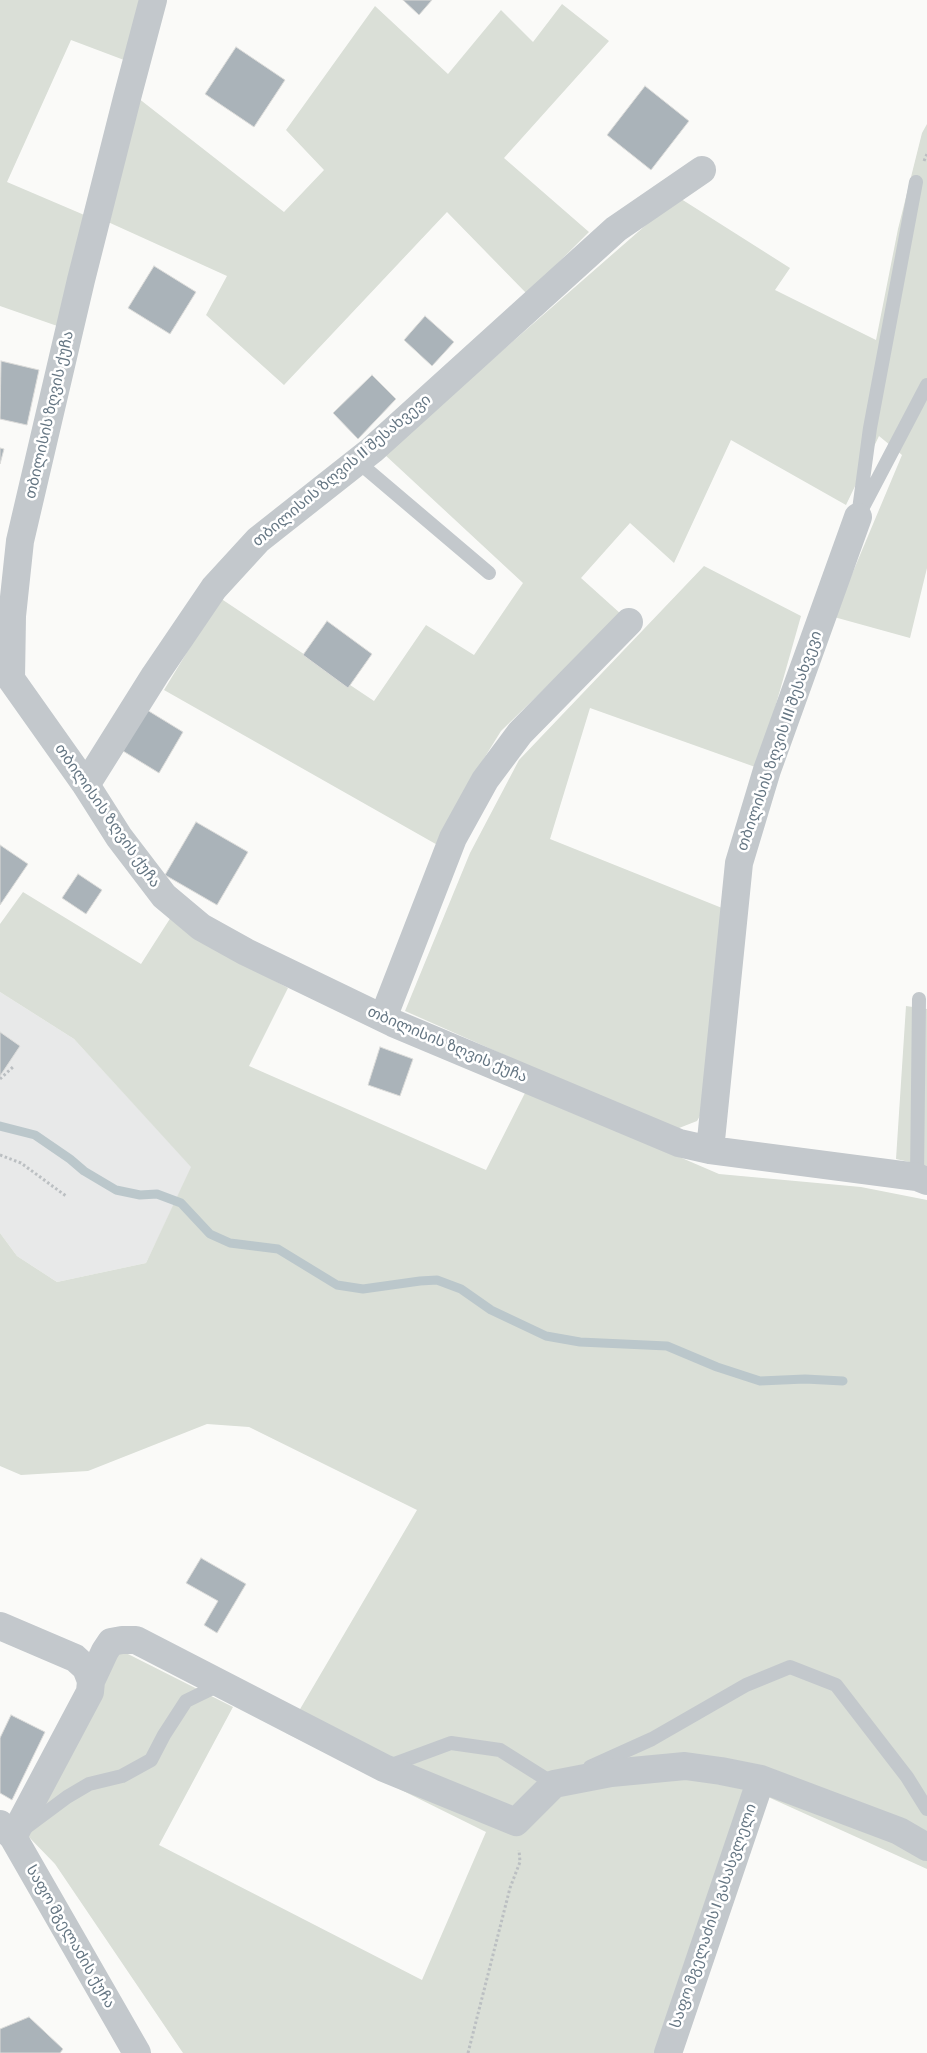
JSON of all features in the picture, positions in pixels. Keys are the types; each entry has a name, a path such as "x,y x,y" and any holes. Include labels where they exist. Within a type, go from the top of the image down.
{"street":[{"name":"თბილისის ზღვის ქუჩა","path":"153,0 81,280 20,541 6,678 86,785 118,837 164,896 201,927 246,952 383,1018 679,1143 710,1150 922,1179"},
{"name":"თბილისის ზღვის II შესახვევი","path":"86,785 155,675 214,588 258,540 372,450 616,229 702,170"},
{"name":"თბილისის ზღვის III შესახვევი","path":"710,1150 739,863 767,770 858,517"},
{"path":"383,1018 453,838 485,780 520,733 629,622"},
{"path":"0,1626 75,1658 86,1668 90,1681 90,1692 7,1830"},
{"path":"90,1681 111,1642 136,1640 384,1768 516,1822 554,1784 611,1773 685,1766 761,1779 899,1831 927,1847"},
{"name":"საფო მგელაძის I გასასვლელი","path":"668,2053 761,1779"},
{"name":"საფო მგელაძის ქუჩა","path":"7,1830 137,2053"}],"lane":[{"path":"858,517 870,428 916,182"},
{"path":"858,517 927,385"},
{"path":"357,461 489,573"},
{"path":"919,999 922,1179"},
{"path":"384,1768 451,1743 500,1750 554,1784 652,1739 746,1685 790,1667 836,1685 907,1777 927,1809"},
{"path":"7,1830 90,1784 122,1776 151,1760 164,1735 186,1701 221,1684"}],"path":[{"path":"0,1079 14,1066"},
{"path":"0,1155 21,1163 66,1196"},
{"path":"468,2053 510,1888 520,1862 516,1822"}],"shaded area":[{"path":"0,0 142,0 124,60 71,40 7,182 89,217 63,328 0,306"},
{"path":"562,4 609,41 504,158 589,232 527,294 447,212 284,385 206,315 227,276 108,222 138,98 284,212 324,170 286,130 375,6 448,74 501,10 533,42"},
{"path":"927,124 927,568 910,638 834,617 902,455 879,436 846,505 731,440 674,563 630,523 581,578 621,614 501,731 475,773 441,847 164,690 220,598 374,701 426,625 474,655 523,583 384,454 678,197 790,268 775,290 876,340 898,229 922,133"},
{"path":"704,566 801,616 758,768 590,708 550,839 722,908 705,1107 697,1121 674,1130 405,1011 470,853 519,760"},
{"path":"23,892 141,964 171,917 204,942 288,988 249,1066 486,1170 526,1091 719,1174 861,1187 927,1200 927,1869 768,1797 681,2053 183,2053 55,1864 25,1833 120,1650 233,1707 159,1845 422,1980 486,1832 286,1733 417,1510 249,1427 207,1424 88,1471 21,1475 0,1466 0,1233 17,1256 57,1282 146,1263 191,1167 74,1039 0,992 0,924"},
{"path":"0,992 74,1039 192,1167 146,1263 57,1282 17,1256 0,1233"},
{"path":"906,1006 927,1009 927,1166 896,1159"}],"building":[{"path":"403,0 432,0 419,15"},
{"path":"236,47 285,80 254,127 205,94"},
{"path":"645,86 689,121 651,170 607,135"},
{"path":"154,266 196,292 170,334 128,308"},
{"path":"425,316 454,342 432,366 404,340"},
{"path":"1,361 39,370 27,425 0,419"},
{"path":"372,375 396,399 358,439 333,413"},
{"path":"0,448 4,449 0,464"},
{"path":"327,621 372,654 348,688 303,655"},
{"path":"147,710 183,732 159,773 123,751"},
{"path":"196,822 248,852 217,905 165,875"},
{"path":"0,845 28,864 0,905"},
{"path":"78,874 102,890 86,914 62,898"},
{"path":"0,1032 20,1046 0,1076"},
{"path":"380,1047 413,1059 400,1096 368,1085"},
{"path":"201,1558 246,1584 217,1633 204,1625 218,1601 186,1583"},
{"path":"11,1715 45,1732 12,1800 0,1793 0,1738"},
{"path":"29,2017 63,2049 60,2053 0,2053 0,2029"}],"waterway":[{"path":"0,1126 35,1135 84,1171 116,1190 140,1195 157,1194 181,1203 210,1234 230,1243 278,1249 337,1285 363,1289 437,1280 461,1289 491,1310 546,1336 580,1342 667,1346 717,1367 760,1381 805,1379 843,1381"}]}
